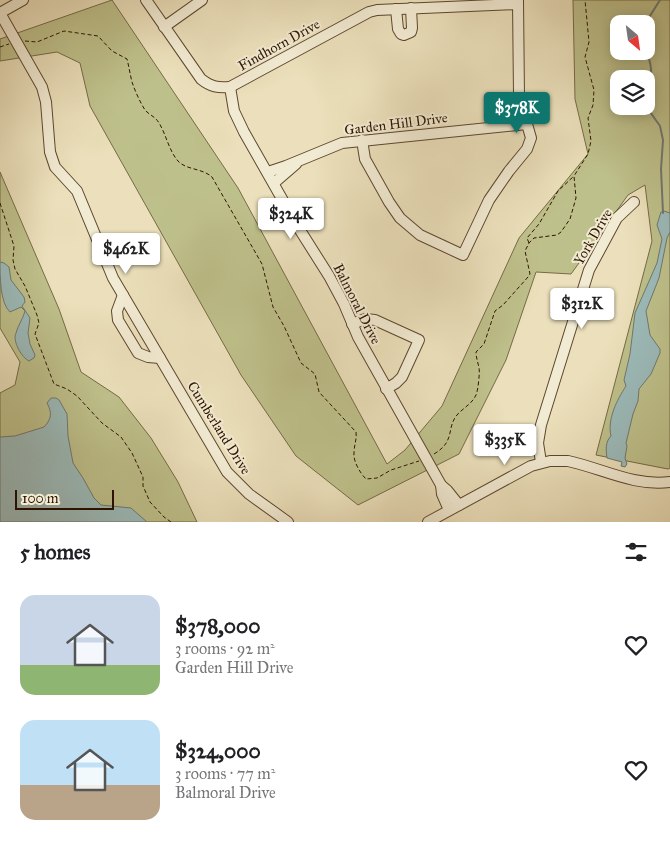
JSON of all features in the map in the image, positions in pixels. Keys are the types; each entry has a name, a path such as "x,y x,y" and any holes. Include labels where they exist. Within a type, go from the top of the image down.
{"street":[{"path":"0,13 23,0"},
{"path":"146,0 201,79 211,86 218,88 230,87"},
{"path":"164,27 202,0"},
{"path":"362,140 365,159 400,218 420,235 463,255 493,193 527,149 531,138 519,96 518,2"},
{"name":"Findhorn Drive","path":"230,87 361,15 377,10 518,2"},
{"path":"396,9 398,30 404,35 411,32 411,8"},
{"name":"Cumberland Drive","path":"0,13 39,80 44,94 52,160 60,175 77,191 113,278 228,472 249,494 288,522"},
{"name":"Balmoral Drive","path":"230,87 234,111 238,121 298,227 336,288 352,324 386,389 441,485 442,494 454,508"},
{"name":"Garden Hill Drive","path":"268,172 342,143 527,124"},
{"name":"Garden Hill Drive","path":"274,184 300,160"},
{"name":"York Drive","path":"541,462 538,443 541,425 582,286 588,270 617,218 634,202"},
{"path":"123,295 117,311 118,320 138,353 148,357 160,358"},
{"path":"352,324 365,319 375,320 419,340 402,377 386,389"},
{"path":"428,522 541,462 568,461 651,483 670,482"}],"path":[{"path":"0,47 16,41 37,42 64,31 98,36 112,51 127,59 132,81 145,109 160,124 178,161 184,166 206,172 212,177 262,264 273,307 301,363 315,374 319,392 356,432 357,440 354,455 361,474 366,478 377,478 391,470 426,458 444,446 450,436 457,415 470,404 476,395 479,369 476,352 484,344 495,311 504,305 530,274 525,251 528,243 527,238 539,224 558,191 574,176 588,154 591,141 588,118 593,105 594,90 585,57 589,42 585,0"},
{"path":"528,243 534,238 557,235 570,219 576,198 574,176"},
{"path":"0,203 14,246 13,260 15,269 25,286 37,315 39,323 35,334 54,384 67,389 77,396 102,423 121,437 132,453 143,477 143,486 150,502 171,522"}],"green space":[{"path":"112,0 238,188 387,464 405,450 442,406 519,238 588,154 575,99 573,0 670,0 670,468 596,455 652,241 645,185 628,195 571,274 536,272 506,360 459,454 358,505 296,456 241,375 90,106 80,63 57,52 0,61 0,39"},
{"path":"0,172 59,309 81,372 119,397 151,438 178,482 197,522 0,522 0,393 15,385 20,362 0,328"}],"water":[{"path":"661,212 670,213 670,232 667,238 659,278 646,311 650,335 660,349 660,353 651,374 639,389 638,401 626,443 625,458 627,464 625,467 621,466 622,462 607,458 606,446 611,436 610,423 614,410 626,386 624,380 630,354 635,313 657,263 662,239 657,225"},
{"path":"0,262 9,267 11,280 24,297 25,302 22,306 30,318 28,333 35,355 29,361 21,353 15,340 25,311 21,307 10,312 7,308 1,289"},
{"path":"51,398 59,400 67,414 68,436 73,463 94,498 101,505 131,508 147,522 0,522 0,437 15,436 44,427 50,418 50,409 47,403"}],"waterway":[{"path":"651,15 660,0"},
{"path":"650,60 651,80 648,109 660,126 663,140 661,169 663,213"}]}
